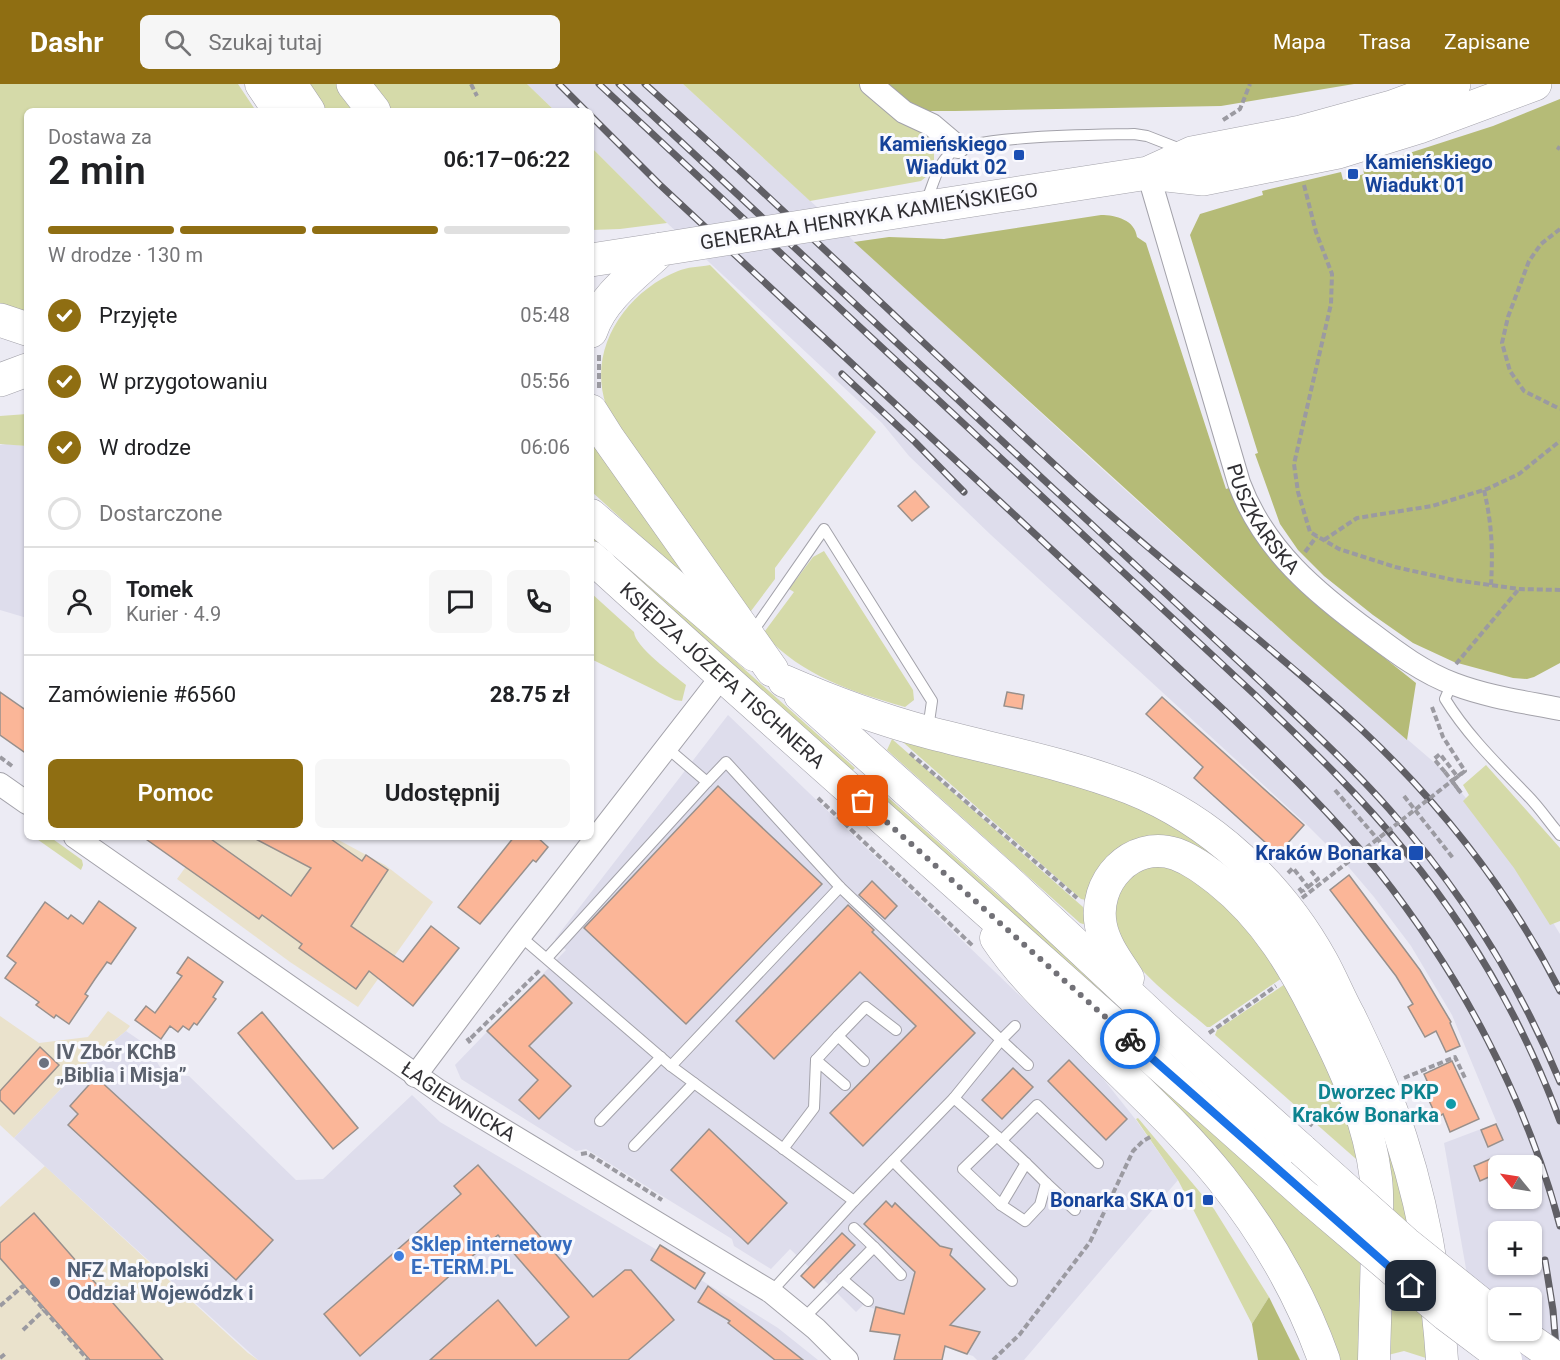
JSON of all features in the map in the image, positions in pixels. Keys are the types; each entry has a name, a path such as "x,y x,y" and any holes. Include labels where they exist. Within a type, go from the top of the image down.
{"main road":[{"path":"261,84 277,108"},
{"path":"291,84 307,108"},
{"path":"353,84 372,108"},
{"name":"GENERAŁA HENRYKA KAMIEŃSKIEGO","path":"1148,173 1192,153 1301,132 1392,106 1454,84"},
{"name":"GENERAŁA HENRYKA KAMIEŃSKIEGO","path":"594,260 1148,173 1203,179 1338,152 1419,127 1535,84"},
{"path":"594,246 647,251"},
{"path":"594,326 610,300 647,251"},
{"path":"0,320 24,328"},
{"path":"0,380 24,371"},
{"path":"0,394 24,394"},
{"path":"594,416 748,637 778,676 814,694 881,718 917,741 1080,772 1142,794 1209,832 1253,870 1278,898 1321,960 1376,1071 1401,1136 1426,1231 1442,1360"},
{"name":"KSIĘDZA JÓZEFA TISCHNERA","path":"594,518 778,676 1024,896 1161,1025 1302,1150 1406,1242 1488,1309"},
{"name":"KSIĘDZA JÓZEFA TISCHNERA","path":"594,561 1311,1200 1446,1315 1506,1360"},
{"path":"1161,1025 1107,945 1100,915 1101,897 1105,885 1117,868 1135,855 1154,851 1174,854 1203,868 1228,888 1256,916 1297,972 1348,1075 1368,1134 1376,1180 1377,1265 1374,1360"},
{"path":"970,896 999,941 1029,981 1221,1178 1272,1251 1302,1308 1324,1360"},
{"path":"1532,1341 1559,1360"}],"street":[{"path":"872,84 904,112 932,125 958,147"},
{"name":"PUSZKARSKA","path":"1148,173 1239,483 1244,498 1260,526 1297,574 1334,606 1407,659 1454,674 1479,692 1560,709"},
{"path":"595,834 722,676"},
{"path":"0,784 24,801"},
{"name":"ŁAGIEWNICKA","path":"79,840 265,968 415,1076 771,1292 803,1318 847,1360"},
{"path":"415,1076 591,840"}],"lane":[{"path":"924,208 940,167 946,157 958,147 1013,140 1134,134 1153,138 1192,153"},
{"path":"748,637 824,529 932,701 917,741"},
{"path":"1454,674 1445,699 1459,722 1527,795 1560,835"},
{"path":"666,747 707,782"},
{"path":"547,958 726,762 840,887 1028,1065"},
{"path":"671,1066 840,887"},
{"path":"520,936 671,1066 854,1201"},
{"path":"783,1149 814,1107 816,1060 838,1036 866,1007 896,1030"},
{"path":"771,1292 854,1201 954,1098 1000,1040 1015,1026"},
{"path":"838,1036 864,1061"},
{"path":"600,1121 661,1057"},
{"path":"816,1060 845,1085"},
{"path":"634,1146 694,1083"},
{"path":"954,1098 1000,1138 1075,1210"},
{"path":"1046,1183 1040,1205 1025,1221 1001,1205 963,1169 1037,1105 1098,1163"},
{"path":"893,1161 1012,1281"},
{"path":"1001,1205 1026,1163"},
{"path":"854,1228 901,1275"},
{"path":"803,1318 874,1247"},
{"path":"842,1279 868,1301"}],"path":[{"path":"471,84 477,96"},
{"path":"1219,123 1240,109 1250,84"},
{"path":"1306,191 1316,232 1332,274 1330,304 1294,464 1298,492 1310,532 1339,549 1395,567 1519,589 1560,590"},
{"path":"1560,229 1541,244 1529,261 1517,291 1502,343 1510,371 1524,391 1560,409"},
{"path":"1324,540 1357,518 1432,506 1484,490 1519,474 1560,441"},
{"path":"1484,490 1491,520 1493,548 1491,585"},
{"path":"1302,557 1317,536"},
{"path":"1454,674 1519,589"},
{"path":"1299,888 1304,897 1464,771 1443,737 1431,702"},
{"path":"917,741 1085,905"},
{"path":"1457,776 1440,754 1434,759 1461,793"},
{"path":"1452,780 1462,773"},
{"path":"1335,790 1388,851"},
{"path":"1404,796 1453,858"},
{"path":"1290,875 1288,872 1293,868 1307,885 1318,879 1311,871 1321,884"},
{"path":"469,1041 544,969 533,967"},
{"path":"1208,1034 1279,984"},
{"path":"459,1042 465,1035"},
{"path":"1401,1079 1455,1057 1465,1078"},
{"path":"993,1360 1020,1334 1090,1242 1133,1150 1155,1134"},
{"path":"577,1155 587,1153 668,1203"},
{"path":"0,1306 23,1286 88,1360"},
{"path":"22,1330 44,1310"},
{"path":"0,1358 4,1354"}],"shaded area":[{"path":"527,84 683,84 1102,469 1293,641 1443,770 1506,847 1560,934 1560,1360 1482,1360 1444,1143 1497,1123 1452,1015 1411,946 1346,864 1306,824 991,535 909,456 882,423 667,223 594,150 594,108 552,108"},
{"path":"0,445 24,446 24,617 0,610"},
{"path":"728,715 1093,1066 1136,1120 1178,1180 1024,1360 977,1360 973,1356 945,1347 942,1360 894,1360 899,1335 870,1330 873,1329 878,1310 863,1305 856,1312 823,1279 814,1288 801,1276 809,1267 790,1249 771,1269 734,1246 732,1239 586,1149 576,1151 461,1079 455,1065 566,950 555,939"},
{"path":"205,840 339,840 385,865 433,902 358,1007 290,962 177,879"},
{"path":"108,1011 130,1026 82,1067 14,1138 0,1125 0,1016 39,1043 88,1037"},
{"path":"126,1031 148,1046 165,1076 189,1076 296,1180 323,1179 412,1095 440,1122 657,1250 651,1260 694,1288 701,1280 778,1328 818,1360 258,1360 14,1138 82,1067"},
{"path":"45,1166 258,1360 0,1360 0,1207"}],"green space":[{"path":"0,84 238,84 254,108 24,108 24,313 0,309"},
{"path":"306,84 338,84 357,108 322,108"},
{"path":"363,84 527,84 552,108 383,108"},
{"path":"683,84 860,84 930,138 934,148 934,161 927,176 921,181 810,201"},
{"path":"879,84 1354,84 1221,106 917,111"},
{"path":"1560,99 1560,663 1527,679 1513,678 1454,662 1413,643 1324,576 1298,550 1280,524 1255,454 1258,453 1190,235 1200,214 1263,195 1262,191 1341,172 1343,180 1364,174 1363,168 1493,126"},
{"path":"594,150 667,223 594,230"},
{"path":"1101,215 1118,217 1129,223 1133,226 1137,237 1146,243 1226,489 1229,488 1312,600 1416,683 1407,740 1293,641 854,242 889,237 944,239"},
{"path":"710,265 876,432 775,568 775,579 751,611 747,611 620,434 606,405 602,384 602,363 607,343 615,324 627,308 659,280 682,270"},
{"path":"24,414 24,446 0,444 0,416"},
{"path":"594,434 697,588 594,494"},
{"path":"594,535 855,768 851,772 594,543"},
{"path":"824,551 913,690 914,700 905,707 829,681 795,661 765,635 765,631 794,592 789,589 813,557"},
{"path":"594,596 634,632 647,652 686,685 682,701 675,700 594,660"},
{"path":"896,736 1116,795 1211,848 1240,880 1110,856 1095,873 1086,900 1081,899"},
{"path":"892,739 1083,907 1086,925 1080,923 887,750"},
{"path":"1486,765 1560,848 1560,921 1550,925 1514,868 1463,801 1469,795 1463,785"},
{"path":"864,776 1292,1156 1287,1160 860,780"},
{"path":"38,840 54,840 82,860 81,870"},
{"path":"1159,862 1215,889 1285,976 1210,1027 1207,1027 1151,980 1132,958 1119,934 1112,897 1124,876"},
{"path":"1314,972 1386,1134 1413,1232 1429,1359 1404,1351 1388,1355 1387,1242"},
{"path":"1288,982 1321,1045 1364,1166 1215,1035 1217,1030"},
{"path":"1096,1030 1367,1269 1366,1360 1339,1360"},
{"path":"1138,1118 1214,1209 1269,1297 1252,1324 1178,1180 1136,1119"},
{"path":"1269,1297 1300,1360 1258,1360 1252,1324"}],"building":[{"path":"915,491 929,507 912,521 898,506"},
{"path":"0,692 24,709 24,752 0,735"},
{"path":"1007,692 1024,695 1022,709 1004,706"},
{"path":"1162,697 1304,825 1278,854 1194,778 1203,767 1146,714"},
{"path":"718,786 822,884 686,1024 584,928"},
{"path":"147,840 212,840 291,896 311,868 258,840 332,840 362,861 366,855 388,870 351,926 403,962 431,926 459,948 413,1006 369,971 356,989 299,948 302,944 262,915 259,919"},
{"path":"512,840 540,840 548,847 536,862 533,860 480,924 458,907"},
{"path":"1349,875 1420,970 1451,1022 1460,1046 1446,1052 1436,1031 1425,1037 1408,1007 1413,1004 1396,976 1330,890"},
{"path":"872,881 897,906 885,919 859,895"},
{"path":"99,901 136,928 111,964 107,962 95,979 85,994 88,996 69,1024 56,1015 54,1018 36,1005 39,1002 5,978 16,963 7,956 45,902 68,919 71,915 83,924"},
{"path":"848,905 874,930 872,932 975,1033 863,1146 830,1113 916,1026 860,972 774,1059 736,1021"},
{"path":"188,957 223,982 213,997 216,999 197,1025 194,1023 189,1030 183,1026 178,1032 170,1026 161,1039 135,1020 146,1006 155,1013 182,976 177,973"},
{"path":"544,975 572,1003 529,1046 571,1086 539,1119 519,1100 538,1080 487,1031"},
{"path":"262,1012 358,1128 333,1149 238,1033"},
{"path":"40,1047 59,1065 14,1114 0,1100 0,1091"},
{"path":"1069,1060 1127,1119 1106,1140 1048,1081"},
{"name":"Dworzec PKP Kraków Bonarka","path":"1452,1061 1479,1119 1450,1132 1443,1114 1437,1118 1426,1094 1432,1092 1424,1074"},
{"path":"1013,1068 1033,1087 1002,1119 982,1100"},
{"path":"96,1077 273,1240 236,1280 68,1125 78,1114 70,1106"},
{"path":"1496,1124 1503,1140 1488,1147 1481,1130"},
{"path":"709,1129 787,1203 748,1244 671,1170"},
{"path":"1488,1160 1488,1177 1480,1181 1474,1166"},
{"path":"478,1165 593,1297 625,1270 631,1270 674,1320 628,1360 430,1360 498,1300 536,1346 569,1317 498,1235 360,1356 324,1314 461,1194 454,1186"},
{"path":"886,1201 892,1207 895,1203 940,1246 952,1249 950,1255 985,1289 950,1325 980,1332 967,1354 945,1346 942,1360 894,1360 900,1335 870,1331 876,1307 904,1314 915,1272 864,1224"},
{"path":"34,1213 163,1360 90,1360 0,1258 0,1243"},
{"path":"842,1233 855,1245 814,1288 801,1276"},
{"path":"660,1245 705,1273 695,1289 651,1260"},
{"path":"708,1286 803,1360 775,1360 728,1323 730,1321 698,1302"}],"railway":[{"path":"559,84 583,108"},
{"path":"599,84 1254,694 1369,809 1429,882 1474,946 1513,1014 1560,1121"},
{"path":"619,84 1328,745 1374,793 1440,872 1486,939 1526,1009 1560,1082"},
{"path":"645,84 1079,487 1326,697 1390,757 1446,819 1496,884 1540,954 1560,991"},
{"path":"594,119 659,184 1225,711 1305,789 1343,830 1409,912 1437,953 1488,1040 1529,1131 1560,1226"},
{"path":"842,374 915,442 964,492"},
{"path":"1545,1260 1553,1310 1557,1360"}],"way so far":[{"path":"863,801 1130,1039"}],"place":[{"name":"Kamieńskiego Wiadukt 02","path":"1019,155"},
{"name":"Kamieńskiego Wiadukt 01","path":"1353,174"},
{"name":"Kraków Bonarka","path":"1416,853"},
{"name":"IV Zbór KChB „Biblia i Misja”","path":"44,1063"},
{"name":"Dworzec PKP Kraków Bonarka","path":"1451,1104"},
{"name":"Bonarka SKA 01","path":"1208,1200"},
{"name":"Sklep internetowy E-TERM.PL","path":"399,1256"},
{"name":"NFZ Małopolski Oddział Wojewódzk i","path":"55,1282"}],"route":[{"path":"1130,1039 1411,1286"}]}
